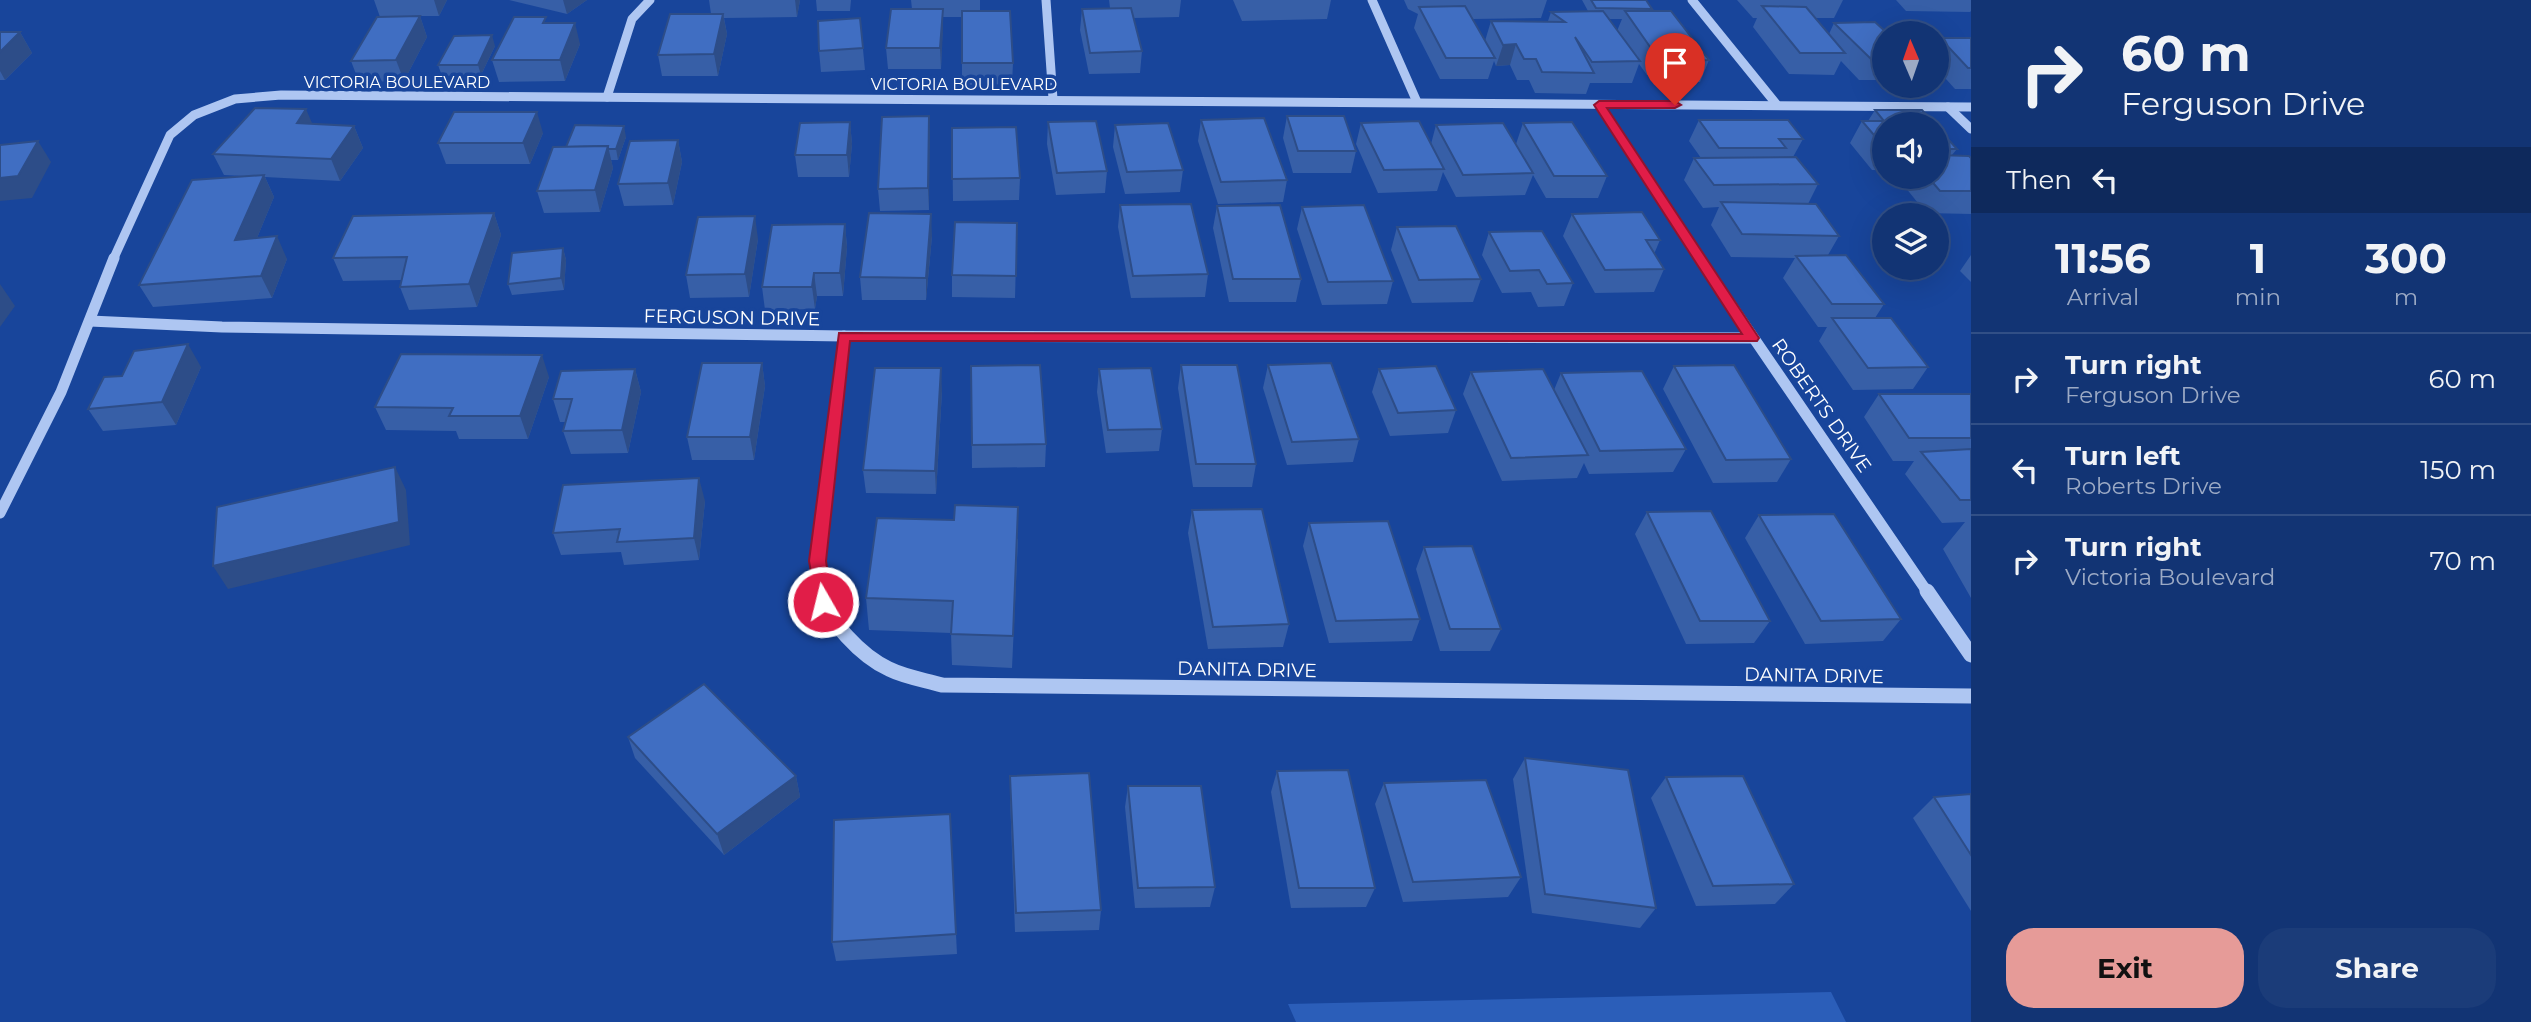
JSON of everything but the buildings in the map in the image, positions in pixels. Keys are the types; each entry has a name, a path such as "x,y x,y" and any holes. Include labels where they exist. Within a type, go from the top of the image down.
{"street":[{"path":"607,97 632,19 650,0"},
{"path":"1046,0 1052,99"},
{"path":"1372,0 1417,102"},
{"path":"1692,0 1777,105"},
{"name":"VICTORIA BOULEVARD","path":"0,513 61,392 101,287 170,135 194,115 235,99 281,95 1971,107"},
{"name":"ROBERTS DRIVE","path":"1599,105 1752,338 1971,655"},
{"path":"1948,107 1971,129"},
{"name":"FERGUSON DRIVE","path":"90,321 222,327 844,336 1752,338"},
{"name":"DANITA DRIVE","path":"844,336 818,561 823,602 848,639 888,669 942,685 1971,696"}],"shaded area":[{"path":"1831,992 1846,1022 1296,1022 1288,1004"}],"route":[{"path":"823,602 818,561 844,336 1752,338 1599,105 1675,105"}]}
